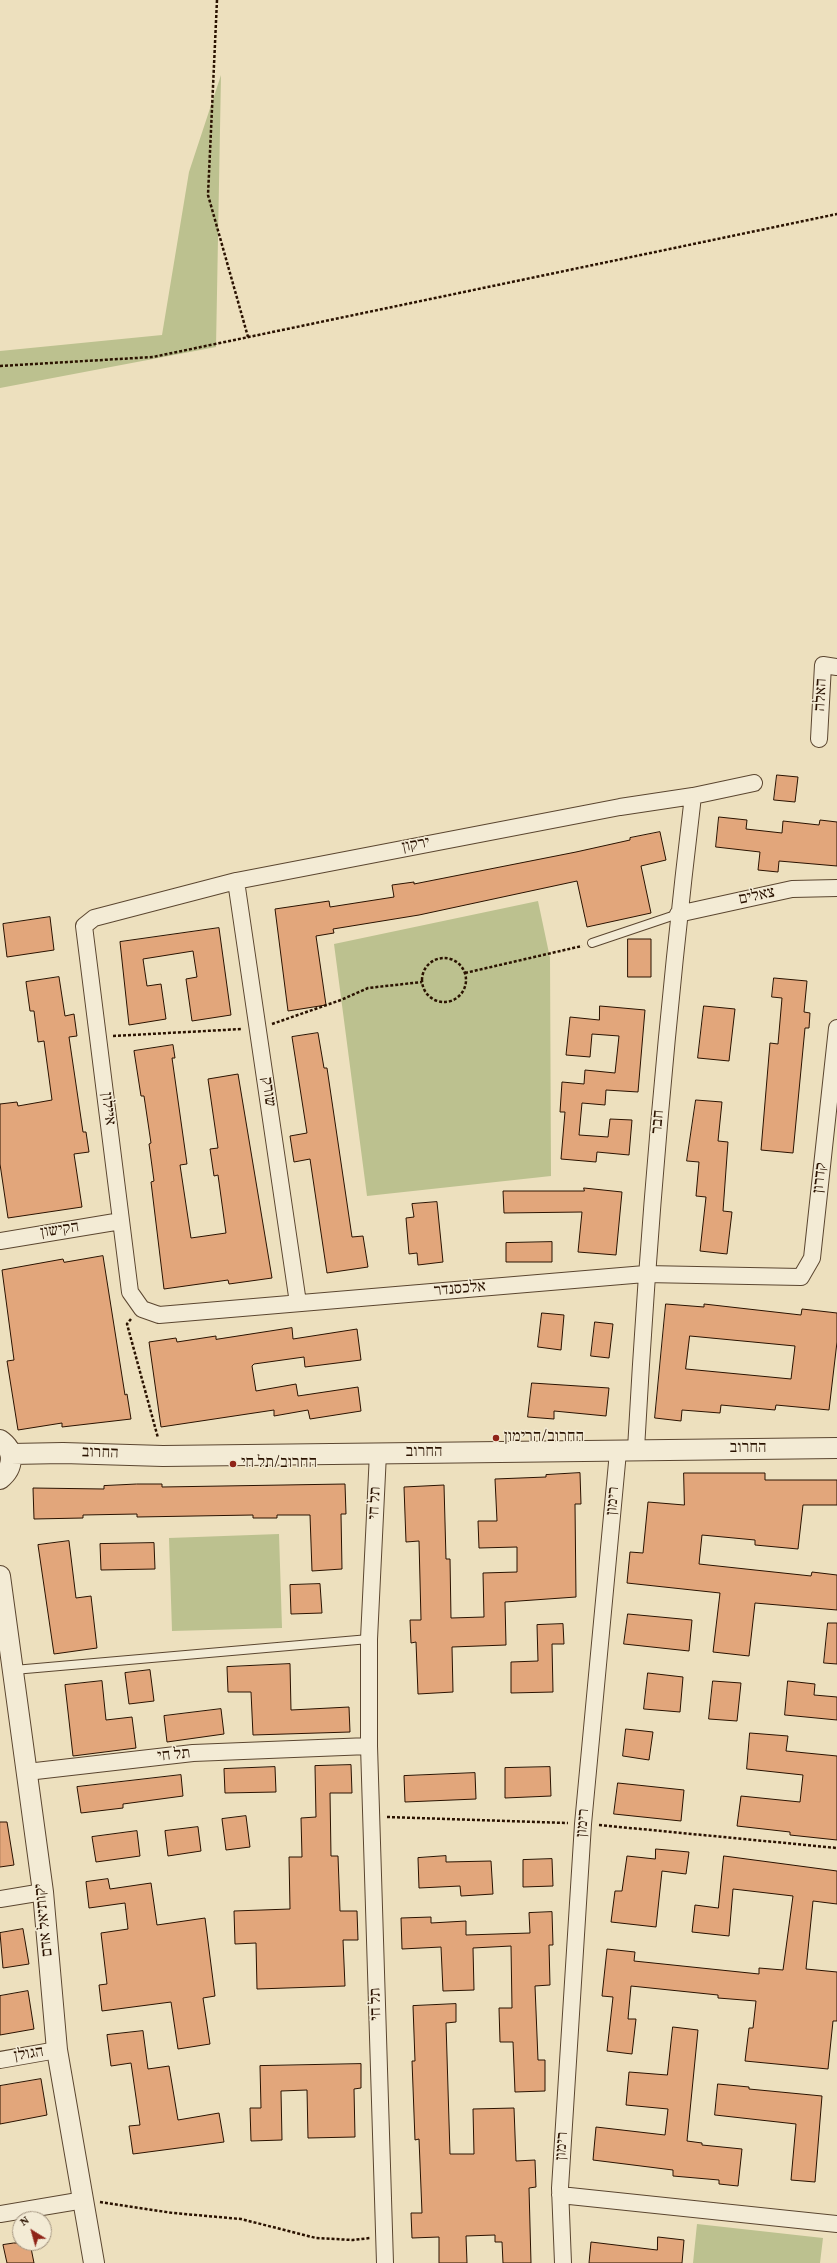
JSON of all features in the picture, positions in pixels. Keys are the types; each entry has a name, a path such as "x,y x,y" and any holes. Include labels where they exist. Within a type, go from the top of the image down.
{"street":[{"name":"האלה","path":"819,739 823,665 837,667"},
{"name":"ירקון","path":"84,926 94,918 236,881 620,806 693,796 754,783"},
{"name":"חבר","path":"627,1450 646,1274 678,914 693,796"},
{"name":"שורק","path":"236,881 298,1303"},
{"name":"צאלים","path":"678,914 792,889 837,888"},
{"name":"איילון","path":"84,926 130,1292 142,1309"},
{"name":"קדרון","path":"801,1277 812,1258 837,1028"},
{"name":"הקישון","path":"0,1241 121,1221"},
{"name":"אלכסנדר","path":"142,1309 158,1316 646,1274 801,1277"},
{"name":"החרוב","path":"5,1447 63,1453 163,1456 837,1448"},
{"path":"0,1479 11,1466 5,1447"},
{"name":"רימון","path":"563,2263 560,2195 583,1824 627,1450"},
{"name":"תל חי","path":"378,1453 370,1639 369,1746 385,2263"},
{"name":"יקותיאל אדם","path":"0,1576 4,1634 13,1670 43,1892 57,2050 94,2263"},
{"name":"תל חי","path":"27,1772 193,1753 369,1746"},
{"path":"0,1899 43,1892"},
{"name":"הגולן","path":"0,2060 57,2050"},
{"path":"560,2195 837,2224"},
{"path":"0,2214 84,2200"}],"lane":[{"path":"592,943 678,914"},
{"path":"13,1670 370,1639"}],"path":[{"path":"217,0 208,195 248,337"},
{"path":"0,366 153,357 837,214"},
{"path":"465,973 592,943"},
{"path":"438,959 453,959 462,966 465,973 466,982 464,990 452,1000 444,1002 434,999 424,989 424,973 431,962 438,959"},
{"path":"142,1309 127,1324 163,1456"},
{"path":"371,1816 583,1824 837,1848"},
{"path":"84,2200 173,2213 242,2219 316,2238 353,2240 384,2237"}],"green space":[{"path":"221,75 216,347 0,388 0,351 162,335 189,172"},
{"path":"538,901 550,958 551,1176 367,1196 334,944"},
{"path":"279,1534 282,1628 172,1631 169,1538"},
{"path":"697,2224 823,2238 820,2263 693,2263"}],"building":[{"path":"777,775 798,777 795,802 774,800"},
{"path":"719,817 747,820 746,829 782,833 783,821 819,825 820,820 837,822 837,866 779,861 778,872 758,870 760,852 716,847"},
{"path":"660,832 666,860 641,866 651,913 587,927 577,881 419,915 333,929 334,933 316,936 326,1005 288,1011 275,909 329,901 330,907 394,897 392,885 414,882 414,884 576,852"},
{"path":"50,917 54,950 7,957 3,924"},
{"path":"219,928 231,1015 192,1021 186,979 197,977 193,951 143,959 147,986 161,984 166,1019 129,1025 120,942"},
{"path":"628,939 651,939 651,977 628,977"},
{"path":"59,977 65,1016 74,1014 77,1036 69,1037 83,1132 86,1132 89,1152 74,1154 82,1207 8,1218 0,1164 0,1104 17,1102 18,1106 52,1100 44,1041 38,1042 34,1011 30,1011 26,982"},
{"path":"774,978 807,981 804,1012 810,1013 809,1028 805,1028 793,1153 761,1150 770,1043 778,1044 782,998 772,997"},
{"path":"600,1006 645,1010 638,1092 606,1090 605,1105 582,1103 579,1135 608,1137 610,1119 632,1120 629,1155 597,1152 596,1162 561,1159 565,1112 560,1112 562,1082 584,1084 585,1070 615,1073 619,1036 592,1034 590,1057 566,1055 570,1017 599,1020"},
{"path":"704,1006 735,1009 729,1061 698,1058"},
{"path":"318,1033 324,1068 327,1068 352,1237 363,1236 368,1267 327,1273 310,1159 294,1162 290,1136 307,1133 292,1037"},
{"path":"173,1045 175,1058 172,1058 187,1164 180,1165 191,1238 226,1233 218,1175 214,1176 210,1149 218,1148 208,1079 238,1074 272,1278 229,1284 228,1280 164,1289 151,1182 154,1181 149,1144 151,1143 144,1096 141,1096 134,1051"},
{"path":"696,1100 722,1102 718,1141 728,1142 723,1211 732,1212 727,1254 700,1251 706,1197 696,1196 699,1162 687,1161"},
{"path":"584,1188 622,1192 616,1255 578,1252 582,1212 504,1213 503,1191 584,1191"},
{"path":"437,1202 443,1262 418,1265 417,1253 409,1254 406,1218 414,1217 412,1204"},
{"path":"552,1242 552,1262 506,1262 506,1243"},
{"path":"103,1256 125,1395 127,1394 131,1419 62,1427 62,1423 18,1430 7,1361 14,1360 2,1270 63,1259 64,1262"},
{"path":"666,1304 704,1307 704,1304 801,1315 802,1309 837,1313 837,1342 829,1410 776,1405 775,1410 721,1405 720,1413 682,1410 681,1421 655,1418","holes":["690,1336 795,1346 791,1379 686,1369"]},
{"path":"542,1313 564,1315 561,1350 538,1347"},
{"path":"595,1322 613,1324 609,1358 591,1356"},
{"path":"292,1328 293,1339 357,1329 361,1360 305,1367 304,1357 254,1364 252,1366 256,1391 296,1384 298,1396 358,1387 361,1411 310,1419 308,1410 274,1416 274,1410 161,1427 149,1342 176,1338 177,1342 216,1336 216,1339"},
{"path":"532,1383 609,1388 606,1416 554,1411 554,1419 528,1417"},
{"path":"580,1473 581,1504 575,1504 576,1597 505,1602 506,1645 452,1647 453,1692 418,1694 416,1642 411,1643 410,1620 421,1620 419,1541 406,1542 404,1487 444,1485 446,1559 450,1559 451,1618 484,1617 483,1573 517,1572 517,1547 479,1548 478,1521 497,1521 495,1479 546,1477 546,1475"},
{"path":"684,1473 765,1473 765,1480 837,1480 837,1505 803,1505 798,1549 755,1545 755,1540 702,1535 699,1564 811,1576 812,1572 837,1575 837,1610 755,1603 749,1656 713,1652 720,1593 627,1583 630,1552 643,1553 648,1502 684,1505"},
{"path":"162,1484 162,1487 345,1484 346,1514 341,1514 342,1569 312,1571 310,1515 277,1515 277,1518 253,1518 253,1515 137,1517 137,1514 83,1515 83,1518 34,1519 33,1488 104,1489 104,1486"},
{"path":"69,1541 76,1598 91,1596 97,1648 54,1654 38,1545"},
{"path":"154,1543 155,1569 101,1570 100,1544"},
{"path":"320,1584 322,1613 291,1614 290,1585"},
{"path":"628,1614 692,1620 689,1651 624,1644"},
{"path":"828,1623 837,1623 837,1664 824,1663"},
{"path":"563,1624 564,1644 552,1644 553,1692 511,1693 511,1662 538,1661 537,1625"},
{"path":"290,1664 291,1710 349,1707 350,1732 253,1735 251,1692 228,1692 227,1667"},
{"path":"150,1670 154,1701 129,1704 125,1673"},
{"path":"648,1673 683,1677 680,1712 644,1709"},
{"path":"102,1681 106,1720 132,1717 136,1748 73,1756 65,1685"},
{"path":"713,1681 741,1683 737,1721 709,1719"},
{"path":"788,1681 815,1684 814,1695 837,1697 837,1720 785,1715"},
{"path":"221,1709 224,1734 167,1742 164,1716"},
{"path":"626,1729 653,1732 649,1760 623,1756"},
{"path":"750,1733 788,1736 786,1751 837,1756 837,1840 790,1835 790,1832 737,1826 741,1796 800,1802 803,1775 747,1769"},
{"path":"351,1765 352,1793 330,1793 331,1856 338,1856 340,1911 357,1911 358,1940 343,1940 345,1986 257,1989 256,1943 235,1944 234,1911 290,1909 289,1857 302,1857 301,1818 316,1817 315,1766"},
{"path":"275,1767 276,1792 225,1793 224,1769"},
{"path":"550,1767 551,1796 505,1798 505,1768"},
{"path":"475,1773 476,1799 405,1802 404,1776"},
{"path":"181,1775 183,1796 123,1804 123,1808 81,1813 77,1787"},
{"path":"618,1783 684,1790 681,1821 614,1814"},
{"path":"246,1816 250,1847 226,1850 222,1819"},
{"path":"0,1822 7,1822 14,1865 0,1867"},
{"path":"198,1827 201,1851 168,1856 165,1831"},
{"path":"137,1831 140,1856 96,1862 92,1837"},
{"path":"656,1849 689,1852 686,1874 662,1871 656,1927 611,1922 615,1891 622,1891 627,1856 655,1859"},
{"path":"446,1856 446,1862 491,1861 493,1894 461,1896 460,1886 419,1888 418,1858"},
{"path":"724,1856 837,1871 837,1904 813,1901 806,1969 837,1972 837,2021 833,2021 828,2069 745,2061 749,2028 753,2028 756,2001 718,1998 718,1995 631,1986 628,2019 636,2019 632,2054 607,2051 613,1997 602,1996 607,1949 635,1952 634,1961 759,1974 759,1968 783,1970 793,1896 733,1889 729,1936 692,1932 695,1905 718,1908"},
{"path":"552,1859 553,1886 523,1887 523,1860"},
{"path":"108,1879 110,1889 151,1883 157,1925 205,1918 215,1996 203,1998 210,2044 178,2049 171,2002 102,2011 99,1985 107,1984 101,1933 128,1929 125,1903 89,1908 86,1882"},
{"path":"552,1912 553,1945 549,1945 550,1985 535,1986 538,2060 545,2060 545,2091 515,2092 513,2042 500,2042 499,2008 512,2008 511,1946 473,1948 474,1990 443,1991 441,1947 402,1949 401,1918 431,1917 431,1923 466,1921 466,1935 530,1933 529,1913"},
{"path":"23,1929 29,1964 3,1968 0,1933"},
{"path":"28,1991 34,2029 0,2035 0,1996"},
{"path":"456,2004 456,2022 446,2023 450,2154 474,2154 473,2109 514,2108 516,2161 535,2160 536,2187 529,2188 531,2263 503,2263 502,2242 495,2242 495,2235 466,2236 467,2263 439,2263 439,2237 412,2238 411,2213 422,2213 419,2139 415,2140 412,2061 415,2061 413,2006"},
{"path":"673,2027 698,2030 687,2141 702,2143 702,2145 742,2149 738,2186 719,2184 719,2180 673,2176 673,2170 593,2160 596,2127 665,2135 668,2109 626,2105 629,2072 667,2075"},
{"path":"143,2031 148,2069 169,2066 178,2120 219,2113 224,2142 133,2154 129,2126 140,2125 131,2063 111,2066 107,2035"},
{"path":"361,2064 361,2088 354,2089 355,2137 308,2138 307,2090 281,2091 282,2140 251,2141 250,2108 261,2108 260,2066"},
{"path":"41,2079 47,2115 0,2124 0,2086"},
{"path":"718,2084 749,2087 749,2089 822,2096 815,2182 791,2180 796,2124 715,2115"},
{"path":"658,2237 684,2240 682,2263 589,2263 591,2242 657,2250"},
{"path":"12,2243 12,2251 32,2251 34,2263 7,2263 3,2245"}],"place":[{"name":"החרוב/הרימון","path":"496,1438"},
{"name":"החרוב/תל חי","path":"233,1464"}]}
